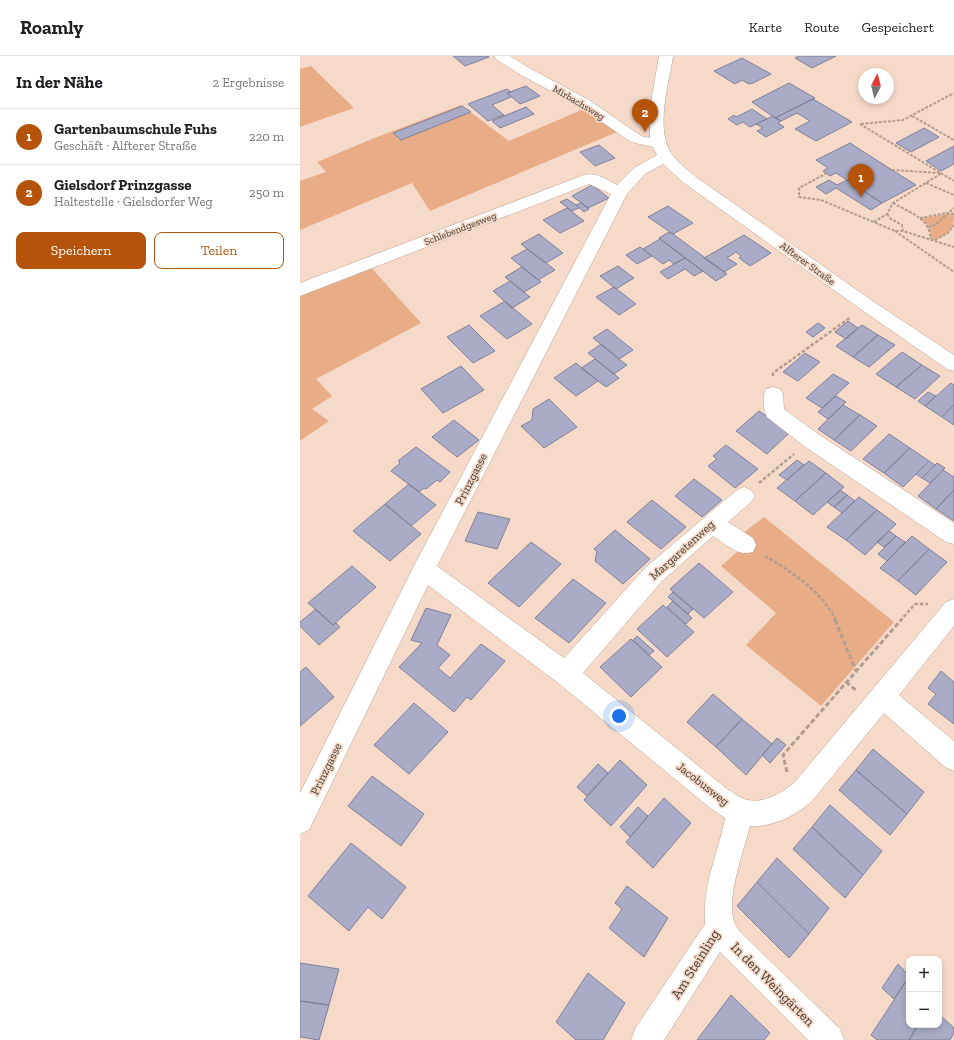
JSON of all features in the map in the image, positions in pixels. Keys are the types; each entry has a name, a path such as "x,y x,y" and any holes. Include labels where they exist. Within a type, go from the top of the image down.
{"street":[{"name":"Mirbachsweg","path":"501,56 526,72 584,103 636,139 662,151"},
{"path":"662,151 656,130 656,121 666,56"},
{"name":"Prinzgasse","path":"300,821 424,569 620,192 634,175 662,151"},
{"name":"Alfterer Straße","path":"662,151 690,180 868,306 954,364"},
{"name":"Schlebendgesweg","path":"300,290 590,178 620,192"},
{"path":"773,394 774,412 811,440 954,535"},
{"name":"Margaretenweg","path":"566,674 654,574 744,496"},
{"path":"712,523 745,545"},
{"name":"Jacobusweg","path":"424,569 566,674 718,798 740,811 761,812 786,804 795,799 954,609"},
{"path":"882,696 954,758"},
{"name":"Am Steinling","path":"646,1040 720,927 718,916 720,886 735,838 740,811"},
{"name":"In den Weingärten","path":"720,927 730,942 829,1040"}],"path":[{"path":"954,93 903,120 860,124 954,181"},
{"path":"912,116 954,140"},
{"path":"892,170 942,173"},
{"path":"827,173 799,188 799,197 821,200 895,231 954,272"},
{"path":"874,222 887,214 892,203 942,173"},
{"path":"926,183 954,195"},
{"path":"892,203 920,218 928,227 931,234 930,239"},
{"path":"928,227 935,225 954,208"},
{"path":"887,214 891,219 902,225 903,231"},
{"path":"920,218 954,214"},
{"path":"935,240 948,233 954,224"},
{"path":"895,231 903,231 954,247"},
{"path":"786,364 868,306"},
{"path":"744,496 811,440"},
{"path":"745,545 755,552 768,557 786,568 822,599 833,615 856,671"},
{"path":"795,799 783,755 915,604 930,604"}],"shaded area":[{"path":"311,66 354,108 300,127 300,69"},
{"path":"461,105 509,141 586,108 617,132 430,211 412,183 300,230 300,181 326,172 317,162"},
{"path":"954,214 954,220 950,231 935,240 930,239 928,227 920,218"},
{"path":"367,263 421,323 316,379 332,396 312,409 329,421 300,441 300,290"},
{"path":"764,517 894,622 821,706 746,645 776,613 721,566 745,545 743,533"}],"building":[{"path":"453,56 487,56 489,57 465,66"},
{"path":"799,56 836,56 812,68 795,58"},
{"path":"742,58 771,74 753,83 749,84 742,80 735,84 714,71"},
{"path":"789,83 815,98 775,118 752,102"},
{"path":"526,86 540,96 520,104 507,93"},
{"path":"507,89 511,92 507,93 511,97 492,105 504,115 488,121 468,104"},
{"path":"813,99 852,122 816,141 795,129 810,121 797,113 781,121 775,118"},
{"path":"462,106 471,112 401,140 393,133"},
{"path":"526,107 534,114 500,128 492,121"},
{"path":"752,109 767,119 750,127 743,122 737,125 728,119 734,115 736,117"},
{"path":"773,116 781,121 778,123 784,127 766,137 757,131 763,128 756,124"},
{"path":"924,128 939,137 911,152 896,143"},
{"path":"850,143 916,185 882,203 836,173 830,176 823,171 828,168 816,160"},
{"path":"599,145 615,158 595,166 580,152"},
{"path":"954,146 954,164 941,171 926,161"},
{"path":"829,180 837,185 847,180 882,203 871,210 836,188 826,194 816,187"},
{"path":"592,185 609,198 588,208 572,196"},
{"path":"567,199 579,208 572,211 560,202"},
{"path":"581,203 589,209 584,212 576,205"},
{"path":"668,206 693,223 673,234 648,217"},
{"path":"567,208 584,221 560,233 543,220"},
{"path":"669,232 727,274 716,281 659,238"},
{"path":"539,234 563,253 546,263 521,244"},
{"path":"744,235 771,253 750,266 739,258 741,256 736,252 727,258 737,264 724,272 704,258"},
{"path":"660,239 685,258 674,264 669,260 663,264 643,249"},
{"path":"640,247 652,256 637,264 626,255"},
{"path":"527,249 555,270 538,280 511,258"},
{"path":"685,258 703,271 694,276 685,269 668,279 660,272"},
{"path":"618,266 634,278 616,289 600,276"},
{"path":"522,267 541,282 524,292 505,277"},
{"path":"510,281 530,297 512,308 493,291"},
{"path":"614,287 636,304 619,315 596,297"},
{"path":"505,301 532,324 507,339 480,316"},
{"path":"848,321 858,328 846,339 835,332"},
{"path":"818,323 825,328 813,337 806,332"},
{"path":"469,325 495,351 473,363 447,337"},
{"path":"862,325 878,335 853,357 836,346"},
{"path":"607,329 633,350 619,359 593,338"},
{"path":"878,335 895,345 869,367 853,357"},
{"path":"601,344 627,365 614,374 588,353"},
{"path":"902,352 922,365 896,387 876,374"},
{"path":"805,353 820,362 798,381 783,372"},
{"path":"595,359 619,378 606,387 581,368"},
{"path":"576,363 598,381 576,396 554,378"},
{"path":"922,365 940,376 915,399 896,387"},
{"path":"461,366 484,390 443,413 421,389"},
{"path":"833,374 849,383 822,408 806,398"},
{"path":"951,383 954,385 954,405 942,417 925,406"},
{"path":"928,392 936,396 925,406 918,401"},
{"path":"836,396 846,402 828,419 818,412"},
{"path":"549,399 577,427 544,448 521,426 532,420 533,409"},
{"path":"843,405 860,415 834,440 818,429"},
{"path":"954,405 954,425 942,417"},
{"path":"759,411 790,432 767,454 736,431"},
{"path":"860,415 877,426 851,451 834,440"},
{"path":"454,420 479,440 457,457 432,437"},
{"path":"889,434 910,448 884,473 863,459"},
{"path":"726,445 758,469 735,488 708,466 717,459 713,456"},
{"path":"416,447 450,472 440,482 437,480 426,489 424,488 419,492 391,471 400,463 398,461"},
{"path":"910,448 929,461 903,487 884,473"},
{"path":"797,460 804,465 787,480 779,475"},
{"path":"809,461 826,473 795,501 777,488"},
{"path":"929,461 935,465 922,478 916,474"},
{"path":"937,463 945,468 930,483 922,478"},
{"path":"943,470 954,477 954,490 936,509 918,496"},
{"path":"826,473 844,487 813,515 795,501"},
{"path":"694,479 722,500 702,517 675,496"},
{"path":"409,484 436,505 411,526 385,504"},
{"path":"840,490 847,495 834,507 827,502"},
{"path":"954,490 954,521 936,509"},
{"path":"847,495 855,501 842,513 834,507"},
{"path":"859,497 877,510 846,540 827,527"},
{"path":"652,500 686,527 661,549 627,522"},
{"path":"385,504 421,534 390,561 353,531"},
{"path":"877,510 896,524 865,555 846,540"},
{"path":"478,512 510,519 497,549 465,541"},
{"path":"615,530 650,559 623,584 595,561 597,551 594,549"},
{"path":"889,531 896,536 884,547 877,542"},
{"path":"896,536 905,542 887,561 878,554"},
{"path":"912,536 929,549 898,581 880,568"},
{"path":"531,542 561,564 519,607 488,583"},
{"path":"929,549 947,562 916,595 898,581"},
{"path":"699,563 733,592 704,618 670,589"},
{"path":"352,566 376,587 333,625 308,603"},
{"path":"573,579 606,603 569,643 535,618"},
{"path":"673,592 693,609 688,614 668,597"},
{"path":"673,601 692,618 686,624 667,607"},
{"path":"663,605 694,632 667,657 637,629"},
{"path":"426,608 451,615 437,645 450,655 438,668 450,678 481,644 505,661 471,700 467,697 454,712 399,667 422,643 411,640"},
{"path":"316,609 333,625 336,623 340,627 319,645 300,626 300,622"},
{"path":"637,636 654,651 649,655 633,640"},
{"path":"631,639 662,667 631,697 600,667"},
{"path":"306,667 334,697 300,726 300,672"},
{"path":"941,671 954,682 954,724 928,704 936,694 928,688"},
{"path":"713,694 742,719 716,747 687,722"},
{"path":"414,703 448,732 409,774 374,745"},
{"path":"742,719 772,744 746,775 716,747"},
{"path":"777,738 786,745 770,763 762,755"},
{"path":"873,749 924,792 907,814 856,770"},
{"path":"620,760 647,785 611,826 584,800"},
{"path":"598,764 608,773 587,796 577,787"},
{"path":"856,770 907,814 890,835 839,790"},
{"path":"372,776 424,814 401,846 348,806"},
{"path":"664,798 691,823 653,868 626,842"},
{"path":"830,805 882,851 863,875 812,827"},
{"path":"638,807 648,816 630,837 620,827"},
{"path":"812,827 863,875 845,898 793,849"},
{"path":"351,843 406,887 382,919 368,907 349,931 308,896"},
{"path":"777,858 829,908 809,934 757,882"},
{"path":"757,882 809,934 789,958 737,906"},
{"path":"627,886 668,918 644,957 609,928 622,909 615,903"},
{"path":"300,963 339,969 329,1005 300,1001"},
{"path":"898,964 906,973 906,981 894,999 882,988"},
{"path":"588,973 625,1003 603,1040 576,1040 556,1022"},
{"path":"905,983 906,1028 916,1028 909,1040 877,1040 871,1035"},
{"path":"731,995 770,1033 764,1040 697,1040"},
{"path":"300,1001 329,1005 319,1040 300,1037"},
{"path":"942,1017 954,1028 954,1033 950,1040 909,1040 916,1028 942,1028"}],"place":[{"name":"Gielsdorf Prinzgasse","path":"645,132"},
{"name":"Gartenbaumschule Fuhs","path":"861,197"}]}
